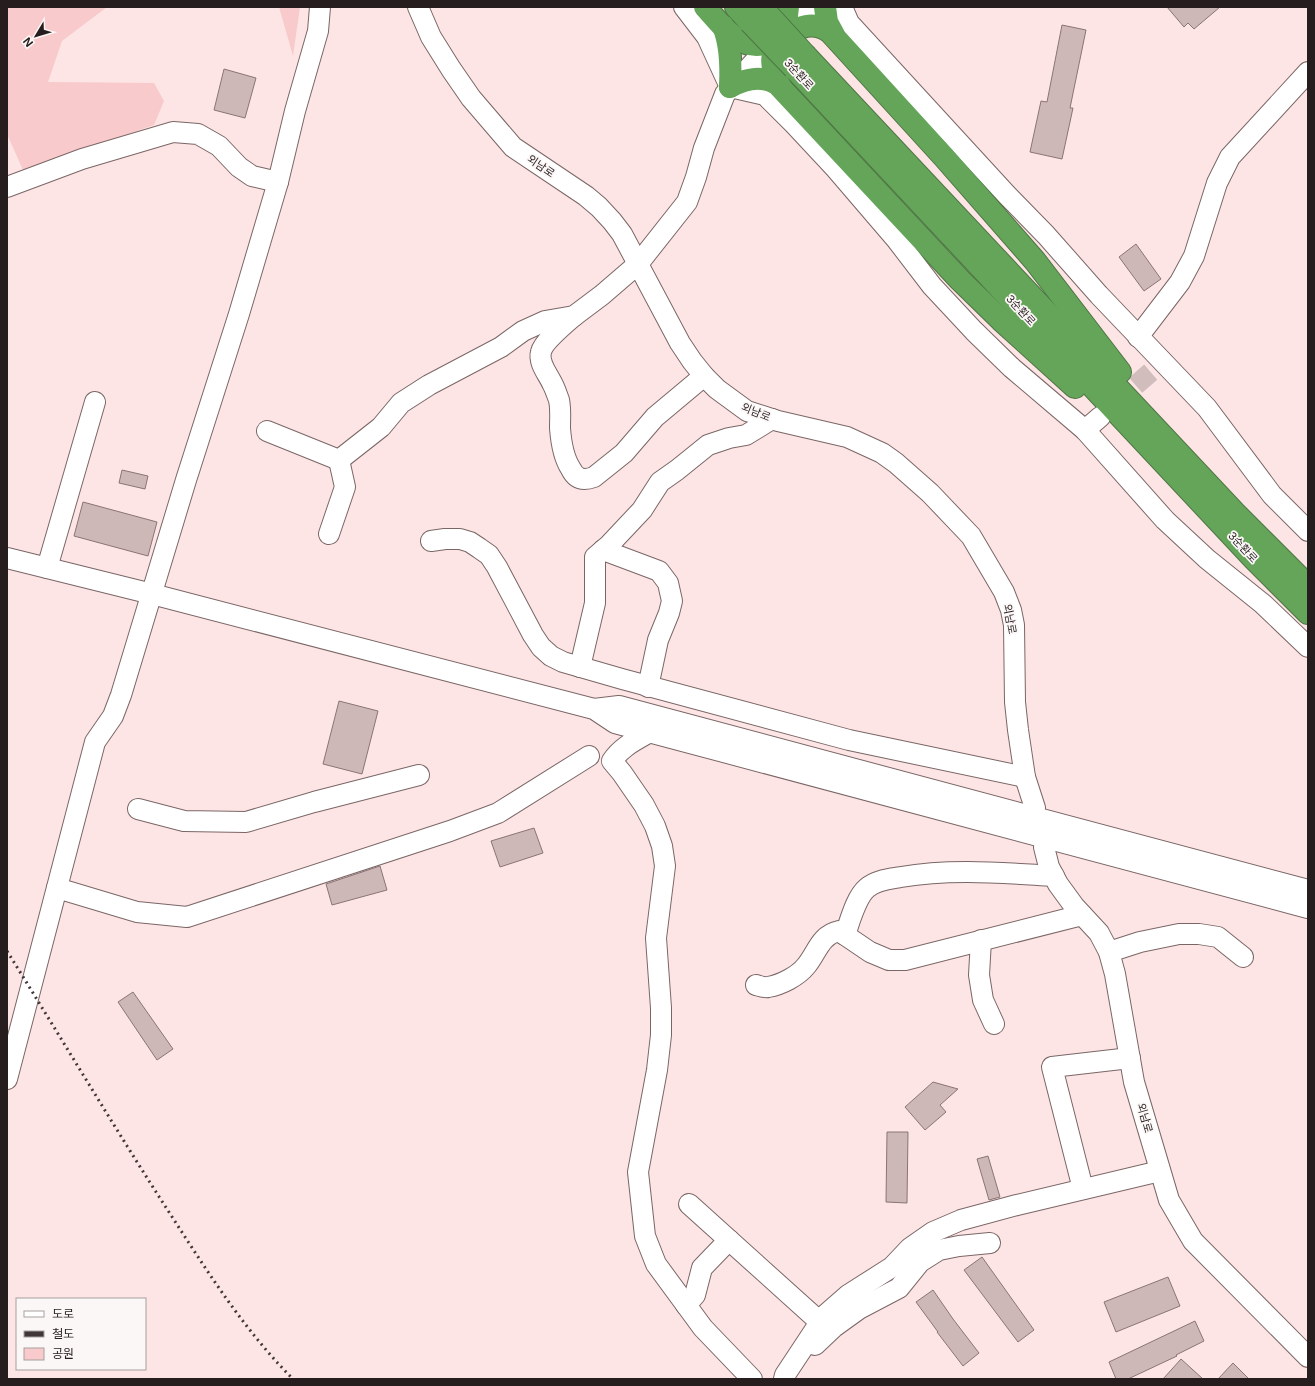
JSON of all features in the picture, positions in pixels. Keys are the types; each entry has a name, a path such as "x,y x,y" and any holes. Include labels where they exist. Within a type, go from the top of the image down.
{"highway":[{"path":"705,7 722,26 737,39 751,45 762,45 778,39 790,31 807,26 822,28 834,35"},
{"path":"780,86 775,77 772,66 773,53 787,15 788,7"},
{"path":"825,7 827,22 834,35 939,151 1035,261 1188,476"},
{"name":"3순환로","path":"752,11 1188,476 1254,559 1308,613"},
{"path":"722,26 726,33 729,48 730,87 744,81 759,79 773,81 780,86 966,286 1001,320 1188,476"},
{"name":"3순환로","path":"1188,476 1235,513 1308,586"}],"street":[{"path":"7,1079 95,742 113,716 121,695 186,480 239,314 278,182 295,111 318,32 320,7"},
{"name":"외남로","path":"418,7 431,37 451,69 471,98 513,147 586,196 612,221 622,234 680,343 704,376 726,397 747,411 772,419 847,437 882,453 896,463 930,493 971,536 1004,592 1011,610 1014,625 1015,702 1025,777 1035,808"},
{"path":"684,7 707,37 730,87"},
{"path":"704,376 655,417 624,453 594,478 588,480 580,479 573,473 567,463 562,447 559,402 553,384 543,367 540,354 546,343 574,316 602,295 638,264 687,202 714,119 725,94 730,87 810,7"},
{"path":"842,7 849,23 1006,194 1046,235 1098,295 1138,337 1157,366 1207,408 1272,495 1308,531"},
{"path":"1138,337 1180,282 1194,256 1217,183 1230,157 1308,72"},
{"path":"730,87 765,95 836,169 896,239 932,286 974,331 1012,368 1085,430 1166,520 1207,559 1263,604 1308,647"},
{"path":"7,187 82,159 174,132 198,134 219,146 239,167 252,176 278,182"},
{"path":"339,460 381,427 401,403 429,384 494,350 524,331 544,321 574,316"},
{"path":"47,568 95,402"},
{"path":"1085,430 1100,418"},
{"path":"580,667 595,603 595,557 609,545 642,510 660,482 708,445 729,438 746,435 772,419"},
{"path":"267,431 339,460"},
{"path":"339,460 350,508"},
{"path":"328,534 345,487"},
{"path":"431,541 460,539 475,545 488,555 497,567 533,635 541,647 551,656 563,662 648,687 834,736 1025,777"},
{"path":"603,550 659,571 668,583 672,601 669,613 658,640 648,687"},
{"path":"7,558 152,594 594,709 615,723 650,732 827,771 1308,890"},
{"path":"594,709 619,706 827,771 1308,908"},
{"path":"650,732 624,747 612,761 622,773 652,819 662,846 665,866 656,938 661,1008 661,1035 657,1070 638,1172 644,1236 656,1264 703,1328 752,1379"},
{"path":"827,771 834,736"},
{"path":"57,888 137,912 187,917 450,831 498,813 589,756"},
{"path":"138,809 184,821 246,822 314,802 419,775"},
{"name":"외남로","path":"1044,847 1049,868 1058,884 1082,915 1100,933 1109,952 1115,974 1134,1082 1169,1200 1193,1241 1308,1357"},
{"path":"845,934 859,898 866,888 876,882 920,874 972,871 1054,876"},
{"path":"756,985 767,988 794,977 806,967 825,937 833,932 839,931 845,934 870,952 889,960 904,960 1082,915"},
{"path":"1109,952 1140,942 1179,934 1199,934 1218,937 1243,957"},
{"path":"981,940 979,975 983,1000 994,1024"},
{"path":"1083,1189 1052,1067 1130,1058"},
{"path":"784,1379 785,1375 824,1316 848,1295 892,1267 910,1248 933,1232 961,1220 1160,1171"},
{"path":"689,1204 820,1322"},
{"path":"686,1305 695,1295 702,1268 728,1240"},
{"path":"790,1379 811,1349 834,1327 859,1309 905,1291 920,1262 939,1250 959,1246 990,1243"}],"green space":[{"path":"7,7 107,7 62,41 48,82 154,83 164,101 154,125 23,170 7,134"},
{"path":"279,7 300,7 293,56"}],"building":[{"path":"1167,7 1220,7 1194,29 1188,23 1184,27"},
{"path":"1062,25 1086,30 1070,108 1073,108 1062,159 1030,152 1041,101 1047,102"},
{"path":"224,69 256,78 245,118 214,110"},
{"path":"1136,244 1161,279 1144,291 1119,257"},
{"path":"122,470 148,476 145,489 119,483"},
{"path":"83,502 157,522 148,556 74,536"},
{"path":"339,701 378,711 362,774 323,764"},
{"path":"534,828 543,853 500,867 491,841"},
{"path":"380,866 387,890 332,905 326,884"},
{"path":"133,992 173,1049 157,1060 118,1002"},
{"path":"933,1082 958,1089 940,1105 946,1112 925,1130 905,1107"},
{"path":"887,1132 908,1132 907,1203 886,1202"},
{"path":"988,1156 1000,1197 989,1200 977,1159"},
{"path":"982,1257 1034,1330 1018,1342 964,1270"},
{"path":"1168,1277 1180,1306 1116,1332 1104,1302"},
{"path":"933,1290 979,1353 963,1366 916,1302"},
{"path":"1195,1321 1204,1341 1176,1355 1177,1356 1128,1379 1116,1379 1109,1362"},
{"path":"1181,1359 1203,1379 1163,1379"},
{"path":"1233,1363 1249,1379 1218,1379"}],"tunnel":[{"path":"1113,405 1152,371"}],"railway":[{"path":"7,951 125,1143 209,1274 240,1318 274,1359 293,1379"}]}
